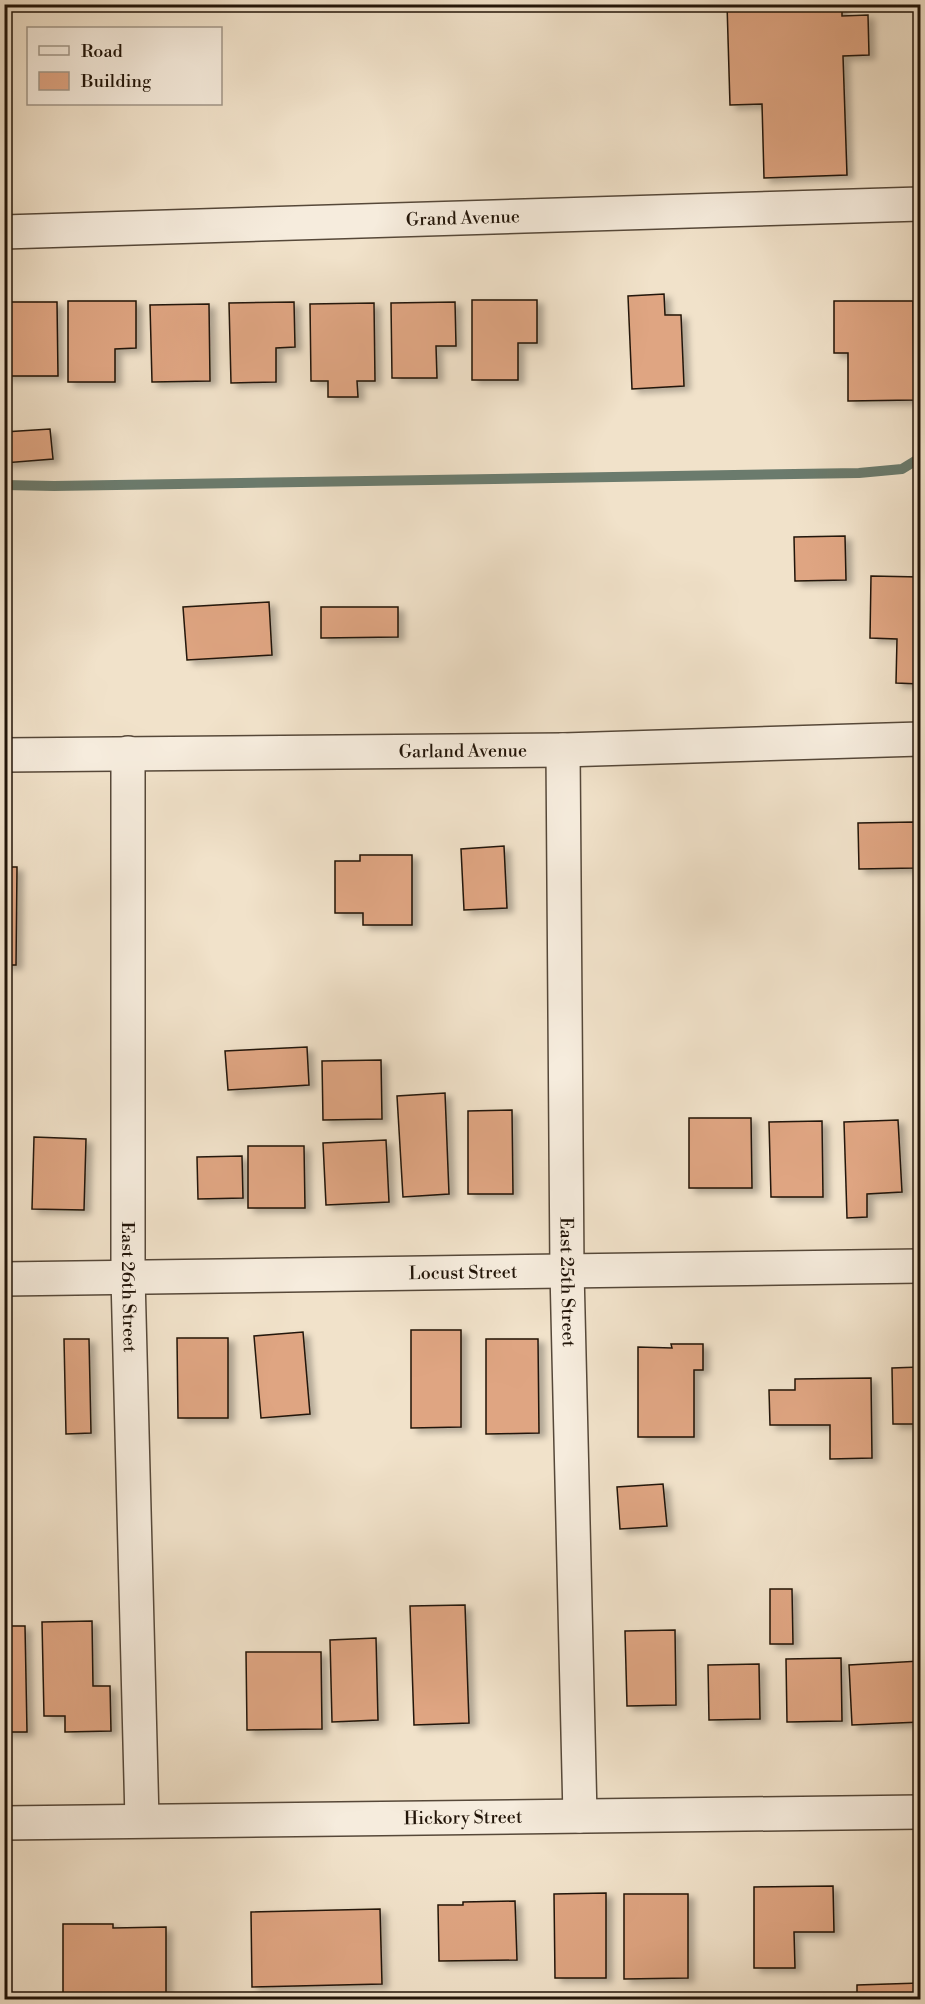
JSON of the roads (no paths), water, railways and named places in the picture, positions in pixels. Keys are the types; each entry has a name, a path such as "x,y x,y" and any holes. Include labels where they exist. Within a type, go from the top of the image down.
{"street":[{"name":"Grand Avenue","path":"4,232 921,204"},
{"name":"Garland Avenue","path":"4,755 563,750 921,739"},
{"name":"East 25th Street","path":"563,750 567,1271 580,1816"},
{"name":"East 26th Street","path":"128,753 128,1277 142,1820"},
{"name":"Locust Street","path":"4,1279 921,1266"},
{"name":"Hickory Street","path":"4,1823 921,1812"}],"waterway":[{"path":"4,485 859,473 902,469 920,458"}]}
